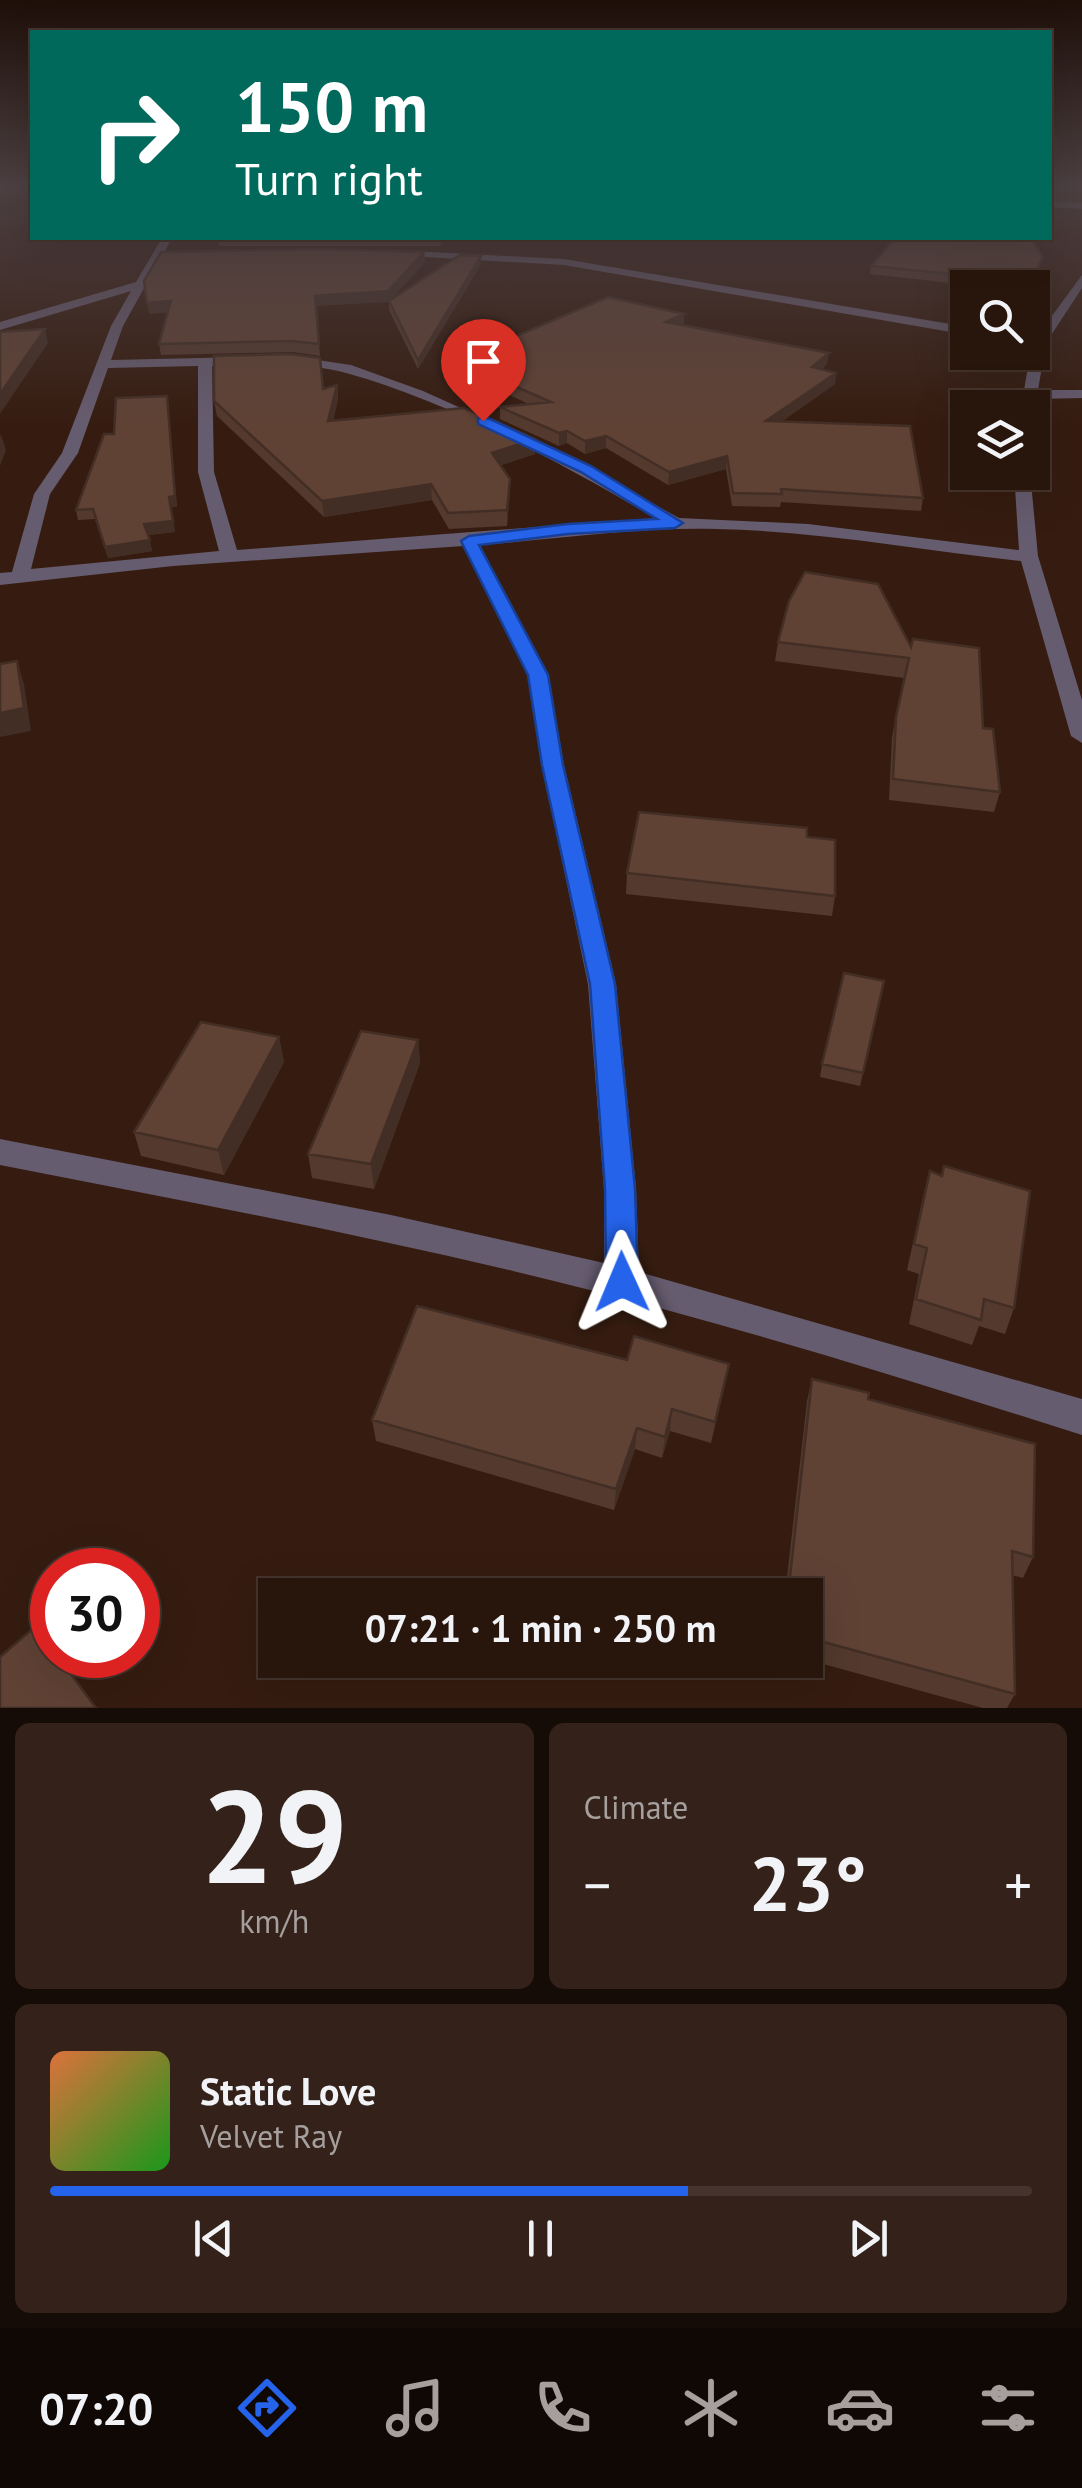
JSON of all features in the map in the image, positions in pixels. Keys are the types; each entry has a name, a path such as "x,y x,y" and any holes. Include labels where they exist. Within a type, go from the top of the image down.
{"street":[{"path":"20,576 42,494 70,453 117,326 151,266"},
{"path":"586,266 950,328"},
{"path":"1050,324 1082,279"},
{"path":"0,326 138,285"},
{"path":"105,364 270,360 322,361 355,368 515,434 586,469 675,523"},
{"path":"205,361 206,472 229,554"},
{"path":"1050,398 1082,394"},
{"path":"1024,490 1029,556 1082,736"},
{"path":"0,578 229,554 469,541 568,529 675,523 814,529 1029,556"},
{"path":"469,541 538,675 553,765 602,984 620,1189 622,1282"},
{"path":"0,1152 622,1282 894,1358 1082,1417"}],"building":[{"path":"153,266 411,266 388,291 315,296 319,344 159,344 171,301 147,303 144,281"},
{"path":"443,266 475,266 418,360 389,301"},
{"path":"871,266 1038,266 1036,270 950,270 950,274"},
{"path":"608,297 684,314 666,322 829,353 812,367 836,373 766,421 910,426 923,498 781,489 782,494 733,493 727,456 669,472 606,436 585,441 500,407 551,402 458,361"},
{"path":"45,329 0,394 0,332"},
{"path":"291,354 320,358 323,389 337,385 328,421 464,408 535,439 492,453 510,479 507,510 448,513 431,484 322,501 214,401 214,356"},
{"path":"167,396 175,496 169,497 173,521 144,524 150,540 105,547 93,509 76,510 104,434 114,434 116,398"},
{"path":"805,572 878,584 911,647 913,639 979,648 983,728 993,729 1000,792 893,779 896,717 909,658 778,642 789,601"},
{"path":"17,661 24,708 0,713 0,664"},
{"path":"639,812 807,828 807,837 835,840 835,896 627,873"},
{"path":"844,973 884,981 863,1073 822,1064"},
{"path":"201,1022 279,1037 218,1150 134,1132"},
{"path":"361,1031 418,1040 371,1164 308,1154"},
{"path":"944,1166 1030,1191 1014,1308 984,1299 981,1320 916,1299 927,1248 914,1244 930,1171 942,1176"},
{"path":"417,1306 627,1360 634,1336 729,1364 715,1422 672,1409 665,1437 637,1428 616,1489 372,1420"},
{"path":"812,1379 869,1393 868,1399 1035,1444 1033,1557 1012,1551 1015,1694 823,1642 823,1578 790,1578"},
{"path":"30,1631 30,1678 74,1678 96,1708 0,1708 0,1657"}],"route":[{"path":"483,421 586,469 675,523 568,529 469,541 538,675 553,765 602,984 620,1189 622,1282"}]}
